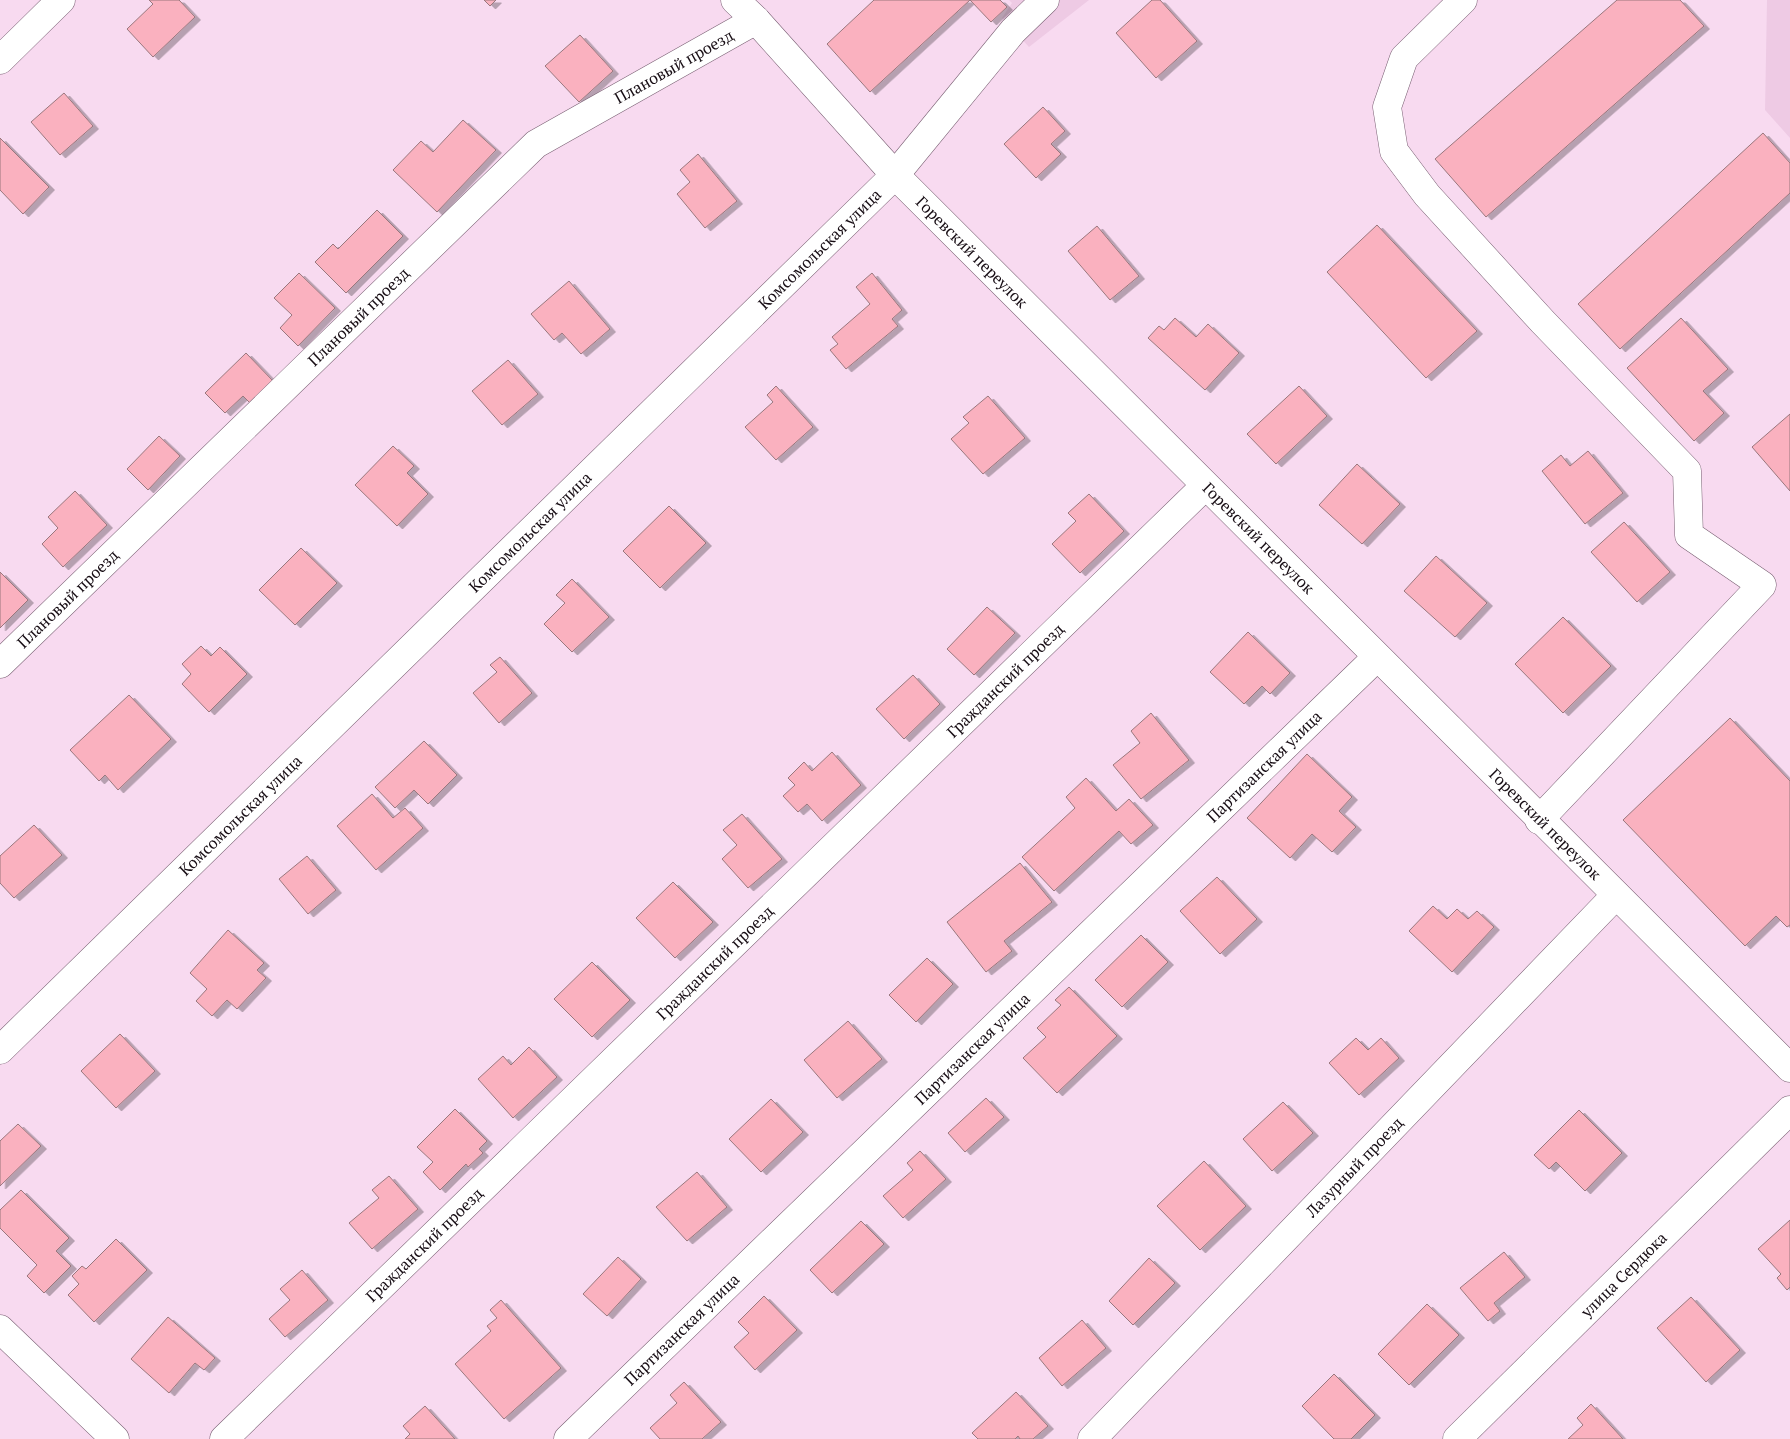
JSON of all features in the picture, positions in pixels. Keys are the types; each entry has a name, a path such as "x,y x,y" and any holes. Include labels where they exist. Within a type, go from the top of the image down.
{"street":[{"path":"0,60 61,0"},
{"name":"Горевский переулок","path":"735,0 756,20 895,175 1539,820 1790,1068"},
{"name":"Комсомольская улица","path":"0,1050 895,175 1013,31 1046,0"},
{"path":"1463,0 1404,58 1387,106 1394,151 1427,196 1687,471 1689,535 1762,585 1539,820"},
{"name":"Плановый проезд","path":"0,664 536,144 756,20"},
{"name":"Гражданский проезд","path":"224,1439 1206,486"},
{"name":"Партизанская улица","path":"568,1439 1377,657"},
{"name":"Лазурный проезд","path":"1092,1439 1616,895"},
{"name":"улица Сердюка","path":"1458,1439 1790,1110"},
{"path":"0,1329 115,1439"}],"shaded area":[{"path":"1009,0 1089,0 1029,47 1002,18 1012,3"},
{"path":"1767,0 1790,0 1790,138 1765,110"}],"building":[{"path":"149,0 179,0 195,17 153,57 127,29 153,4"},
{"path":"484,0 496,0 490,6"},
{"path":"874,0 970,0 870,92 827,44"},
{"path":"970,0 1000,0 1007,7 991,22"},
{"path":"1152,0 1160,0 1197,41 1156,78 1116,33"},
{"path":"1617,0 1680,0 1704,26 1486,217 1435,159"},
{"path":"580,35 613,71 579,102 545,66"},
{"path":"64,93 93,126 60,155 31,122"},
{"path":"1043,107 1065,131 1051,144 1061,154 1036,178 1004,144"},
{"path":"463,120 496,150 437,212 393,170 421,141 433,152"},
{"path":"1763,133 1790,163 1790,193 1620,349 1578,304"},
{"path":"0,138 49,187 23,214 0,190"},
{"path":"698,154 737,201 705,228 677,194 690,182 680,170"},
{"path":"377,210 403,236 346,293 315,262 333,244 338,249"},
{"path":"1377,225 1477,331 1426,378 1327,272"},
{"path":"1097,226 1139,276 1110,300 1068,251"},
{"path":"299,273 335,308 298,346 280,328 292,315 274,298"},
{"path":"872,273 902,310 892,319 898,326 846,369 830,350 838,344 832,337 870,304 856,287"},
{"path":"569,281 610,329 581,354 562,333 554,340 531,314"},
{"path":"1175,318 1196,337 1208,324 1239,353 1205,390 1148,338 1159,326 1164,330"},
{"path":"1681,318 1728,369 1703,391 1724,413 1694,441 1627,368"},
{"path":"246,353 273,381 250,403 243,396 225,413 205,393"},
{"path":"508,360 538,394 502,425 472,391"},
{"path":"776,386 813,427 776,460 745,427 773,402 767,395"},
{"path":"1299,386 1327,416 1276,464 1247,434"},
{"path":"988,396 1025,438 983,474 951,439 969,423 963,417"},
{"path":"1790,414 1790,491 1752,447"},
{"path":"159,436 180,456 148,490 127,469"},
{"path":"393,446 414,466 407,473 428,494 397,526 355,485"},
{"path":"1588,451 1623,493 1585,524 1542,471 1561,455 1570,466"},
{"path":"1357,464 1400,504 1362,544 1319,505"},
{"path":"75,491 107,525 63,567 42,544 58,528 48,517"},
{"path":"1089,494 1124,531 1080,573 1052,544 1076,521 1068,513"},
{"path":"669,506 706,543 660,588 623,551"},
{"path":"1624,522 1670,572 1637,602 1591,552"},
{"path":"301,548 337,583 295,625 259,590"},
{"path":"1436,556 1487,603 1455,637 1404,591"},
{"path":"0,572 28,600 0,628"},
{"path":"572,579 609,617 572,652 544,624 565,603 556,595"},
{"path":"987,607 1015,633 974,675 947,649"},
{"path":"1563,617 1611,666 1563,713 1515,664"},
{"path":"1248,632 1290,673 1270,694 1262,686 1244,704 1210,672"},
{"path":"201,646 211,656 220,647 247,674 209,712 182,684 191,674 182,664"},
{"path":"500,657 532,693 499,723 473,693 497,672 490,665"},
{"path":"913,675 940,704 904,739 876,709"},
{"path":"129,695 171,739 118,790 105,775 99,781 70,750"},
{"path":"1151,713 1189,760 1141,799 1113,765 1140,743 1131,731"},
{"path":"1730,718 1790,781 1790,925 1787,927 1776,916 1745,946 1623,820"},
{"path":"424,741 457,775 428,804 414,790 395,808 375,787"},
{"path":"832,752 861,785 822,821 807,804 798,812 783,796 795,785 788,778 804,762 812,771"},
{"path":"1307,754 1352,797 1339,811 1356,827 1332,852 1312,834 1290,858 1247,818"},
{"path":"1086,778 1116,811 1129,799 1153,825 1131,844 1119,831 1054,891 1022,857 1075,808 1066,797"},
{"path":"372,794 393,818 405,808 423,828 376,870 337,826"},
{"path":"742,814 782,859 748,888 722,859 737,845 723,830"},
{"path":"34,825 62,855 14,898 0,883 0,856"},
{"path":"307,856 336,890 308,914 279,879"},
{"path":"1020,863 1052,902 1004,941 1012,951 986,972 947,922"},
{"path":"1217,877 1257,919 1220,954 1180,911"},
{"path":"673,882 713,922 675,958 636,918"},
{"path":"1433,906 1447,919 1457,909 1468,919 1477,911 1494,927 1452,972 1409,931"},
{"path":"228,930 264,963 257,970 266,978 237,1009 227,1000 212,1016 196,1001 207,989 190,973"},
{"path":"1141,935 1168,962 1122,1007 1095,980"},
{"path":"927,958 953,984 916,1022 889,995"},
{"path":"592,962 630,1000 592,1037 554,999"},
{"path":"1069,987 1117,1036 1057,1093 1023,1058 1046,1037 1037,1028 1061,1005 1055,1000"},
{"path":"848,1021 882,1059 837,1098 804,1060"},
{"path":"120,1034 155,1071 116,1108 81,1071"},
{"path":"1356,1038 1368,1050 1381,1038 1399,1058 1359,1095 1329,1063"},
{"path":"529,1047 557,1077 513,1118 478,1079 503,1056 511,1065"},
{"path":"986,1098 1004,1117 965,1152 948,1133"},
{"path":"771,1099 803,1132 761,1172 729,1139"},
{"path":"1283,1102 1313,1133 1272,1171 1243,1139"},
{"path":"455,1109 487,1141 479,1149 483,1153 468,1167 466,1164 440,1190 423,1172 433,1162 417,1147"},
{"path":"1579,1110 1622,1153 1585,1191 1556,1162 1549,1169 1534,1155"},
{"path":"18,1124 41,1146 0,1186 0,1141"},
{"path":"920,1151 946,1179 903,1218 883,1196 913,1170 907,1163"},
{"path":"1204,1161 1246,1206 1200,1250 1157,1206"},
{"path":"697,1172 727,1207 687,1241 656,1207"},
{"path":"389,1176 418,1209 372,1249 349,1223 379,1198 372,1190"},
{"path":"21,1190 69,1238 56,1251 71,1266 44,1293 27,1276 37,1265 0,1228 0,1210"},
{"path":"1790,1220 1790,1287 1787,1290 1777,1278 1781,1274 1758,1249"},
{"path":"861,1221 884,1244 832,1293 810,1270"},
{"path":"116,1239 147,1270 94,1322 68,1295 79,1284 72,1276 82,1266 86,1269"},
{"path":"1504,1252 1525,1277 1494,1303 1500,1311 1488,1321 1460,1288"},
{"path":"618,1257 641,1279 607,1316 583,1294"},
{"path":"1149,1258 1175,1283 1133,1325 1109,1301"},
{"path":"302,1270 328,1300 285,1337 269,1319 290,1300 280,1289"},
{"path":"764,1296 797,1330 755,1370 734,1347 749,1333 738,1322"},
{"path":"1691,1297 1740,1350 1706,1382 1657,1328"},
{"path":"501,1300 561,1368 504,1419 455,1364 491,1331 487,1326 497,1318 490,1310"},
{"path":"1427,1304 1459,1335 1409,1385 1378,1354"},
{"path":"168,1317 215,1358 204,1370 195,1363 169,1393 131,1359"},
{"path":"1082,1320 1106,1348 1062,1386 1039,1358"},
{"path":"1334,1374 1375,1415 1351,1439 1334,1439 1302,1406"},
{"path":"684,1382 721,1422 702,1439 660,1439 650,1428 677,1403 670,1395"},
{"path":"1016,1392 1048,1426 1033,1439 1020,1439 1018,1436 1015,1439 978,1439 972,1433"},
{"path":"1591,1404 1623,1439 1568,1439 1583,1425 1577,1418"},
{"path":"425,1406 455,1439 405,1439 410,1434 403,1426"}]}
